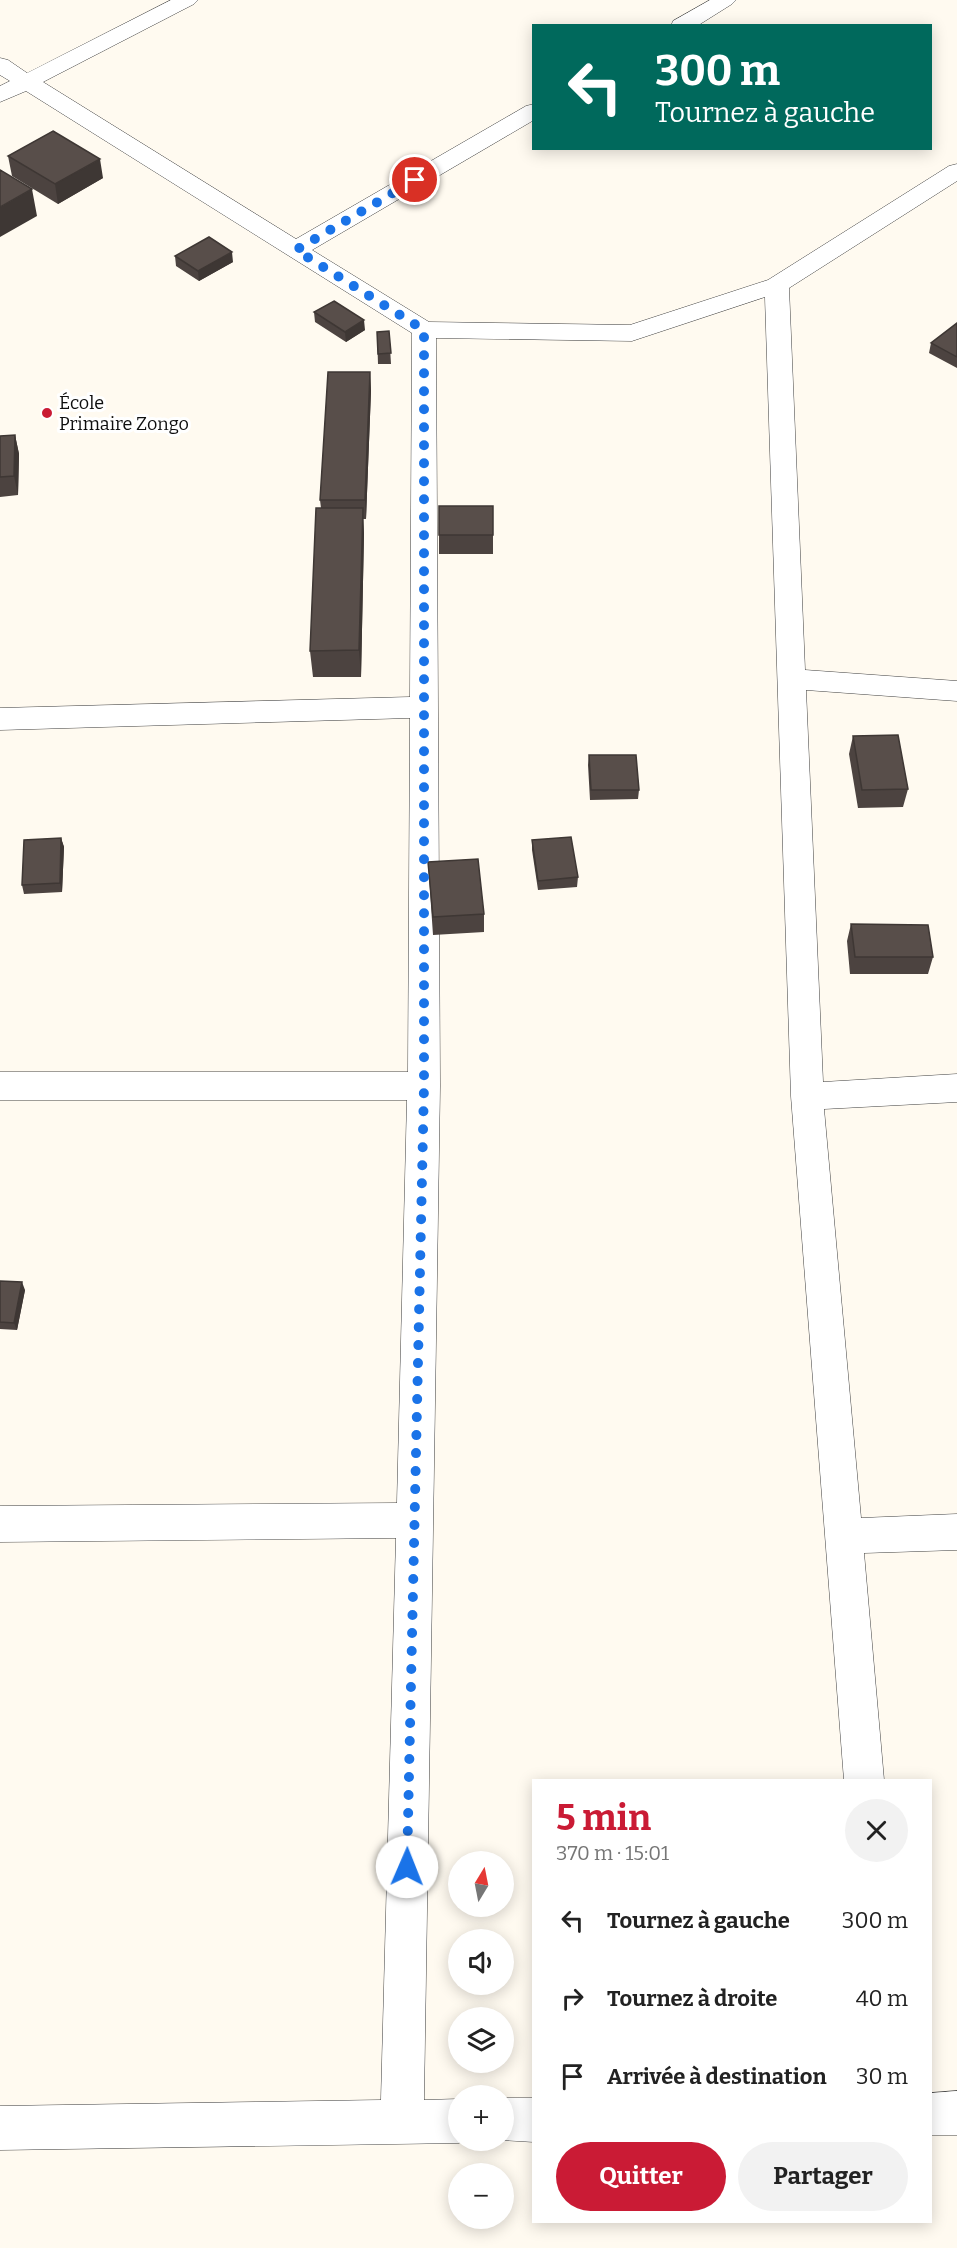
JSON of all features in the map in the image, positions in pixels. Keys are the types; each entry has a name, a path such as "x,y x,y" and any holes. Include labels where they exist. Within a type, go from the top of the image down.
{"street":[{"path":"0,94 187,0"},
{"path":"684,24 725,0"},
{"path":"0,65 424,330 632,333 777,285 957,171"},
{"path":"296,250 532,112"},
{"path":"777,285 807,1096 864,1779"},
{"path":"402,2122 424,1086 424,330"},
{"path":"791,680 957,691"},
{"path":"0,719 424,707"},
{"path":"0,1086 424,1086"},
{"path":"807,1096 957,1088"},
{"path":"0,1524 414,1520"},
{"path":"844,1536 957,1532"},
{"path":"932,2114 957,2113"},
{"path":"514,2120 532,2120"},
{"path":"0,2128 448,2121"}],"building":[{"path":"53,131 100,159 55,184 8,156"},
{"path":"0,170 32,189 0,207"},
{"path":"209,237 232,252 198,271 175,256"},
{"path":"334,301 364,320 345,332 314,312"},
{"path":"957,323 957,357 931,343"},
{"path":"389,331 391,353 378,354 377,332"},
{"path":"328,372 370,372 365,500 320,500"},
{"path":"15,435 14,476 0,477 0,436"},
{"path":"439,506 493,506 493,535 439,535"},
{"path":"316,508 363,508 359,650 310,651"},
{"path":"898,735 908,789 862,790 853,736"},
{"path":"589,755 636,755 639,790 591,790"},
{"path":"571,837 578,877 538,881 532,840"},
{"path":"61,838 60,883 22,885 24,840"},
{"path":"478,859 484,914 433,917 428,862"},
{"path":"851,924 928,925 933,957 855,957"},
{"path":"0,1281 22,1282 14,1323 0,1322"}],"place":[{"name":"École Primaire Zongo","path":"47,413"}],"route":[{"path":"407,1867 424,1086 424,330 296,250 415,180"}]}
